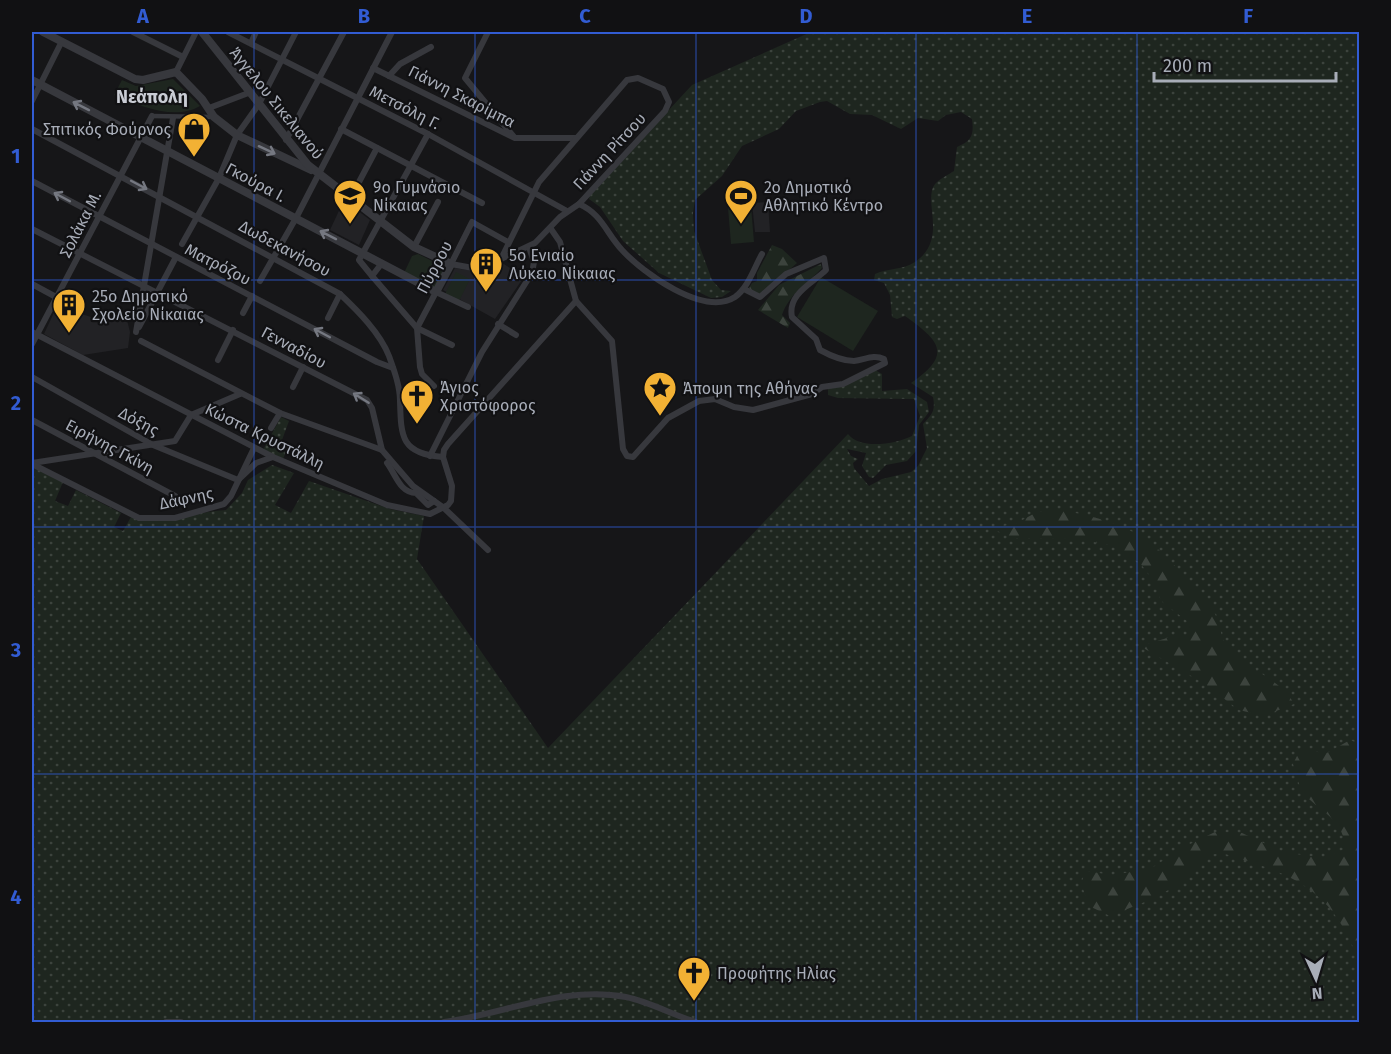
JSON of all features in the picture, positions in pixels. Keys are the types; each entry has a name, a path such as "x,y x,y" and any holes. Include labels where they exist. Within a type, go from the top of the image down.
{"street":[{"path":"43,32 53,34 62,41 143,81 176,72 196,32"},
{"path":"133,32 183,57"},
{"name":"Άγγελου Σικελιανού","path":"202,32 251,92 286,140 317,174 414,247 451,264 473,268 501,260 529,247 550,229"},
{"name":"Μετσόλη Γ.","path":"228,32 428,134 567,211"},
{"path":"251,43 256,32"},
{"path":"182,244 219,178 237,135 259,104 296,32"},
{"path":"286,140 344,32"},
{"path":"260,281 296,218 392,32"},
{"path":"488,32 465,78 514,138"},
{"path":"32,101 62,41"},
{"path":"389,75 400,64 431,47"},
{"name":"Γιάννη Σκαρίμπα","path":"373,68 514,138 576,138"},
{"path":"176,72 209,108 214,117 237,135 317,174"},
{"name":"Γιάννη Ρίτσου","path":"550,229 567,211 579,204 665,111 668,97 659,86 630,77 576,138"},
{"name":"Γκούρα Ι.","path":"32,80 296,218 362,256 382,263 468,307"},
{"path":"209,108 251,92"},
{"path":"152,116 214,117"},
{"name":"Σολάκα Μ.","path":"32,344 34,333 81,254 152,116"},
{"path":"173,118 136,333 176,257"},
{"name":"Δωδεκανήσου","path":"32,129 274,256 340,294 378,338 393,368 399,394 401,432 417,452 430,456"},
{"path":"341,129 482,203"},
{"path":"428,134 362,256 372,276 417,328 452,345"},
{"path":"501,260 533,191 576,138"},
{"path":"350,199 377,148"},
{"name":"Ματρόζου","path":"32,182 377,362 393,368"},
{"path":"414,247 438,202"},
{"path":"579,204 599,216 619,246 642,268 684,293 712,303 729,299 744,289 762,254"},
{"name":"Πύρρου","path":"417,328 472,222 508,242"},
{"name":"Γενναδίου","path":"32,229 143,288 233,330 367,400 372,408 382,450 413,486 444,508 488,550"},
{"path":"550,229 558,238 576,301 612,341 623,449 627,456 633,457 668,418 699,401 715,399 734,407 753,410 812,394 822,387 843,384 885,363 884,359 874,356 853,361 833,357 820,350 816,339 792,317 793,305 800,292 826,270 828,266 824,258 786,274 760,297 744,289"},
{"path":"443,457 430,456 498,324 532,273 534,262 529,247"},
{"path":"372,276 382,263"},
{"path":"32,284 56,297"},
{"path":"328,318 340,294"},
{"path":"243,313 252,296"},
{"path":"444,508 451,501 453,494 443,457 444,450 576,301"},
{"path":"498,324 516,335"},
{"path":"417,328 422,374 434,386"},
{"path":"218,360 233,330"},
{"name":"Κώστα Κρυστάλλη","path":"34,333 273,457 387,505 421,513 435,513 444,508"},
{"path":"141,341 280,413 382,450"},
{"path":"293,387 303,367"},
{"name":"Δόξης","path":"32,377 153,445 238,480"},
{"path":"32,463 175,441 191,415 240,394"},
{"path":"271,428 280,413"},
{"name":"Ειρήνης Γκίνη","path":"32,420 175,496"},
{"name":"Δάφνης","path":"32,463 127,513 147,519 180,517 224,504 231,496 254,448"},
{"path":"238,480 256,463 273,457"},
{"path":"387,463 401,487 410,493 416,493 428,505 434,501"},
{"path":"444,1023 538,1001 604,995 629,998 696,1023"},
{"path":"166,1023 181,1023"}],"shaded area":[{"name":"9ο Γυμνάσιο Νίκαιας","path":"344,200 370,220 359,245 330,230"},
{"path":"768,202 770,232 755,232 752,203"},
{"path":"499,261 524,277 495,319 443,290 455,268 474,271"},
{"path":"57,306 91,317 126,316 130,332 128,348 83,355 44,334"}],"green space":[{"path":"811,32 1359,32 1359,1022 32,1022 32,467 63,482 55,501 68,506 76,490 121,513 114,527 123,531 131,517 153,519 226,510 242,493 248,480 272,465 294,473 275,505 291,513 309,481 390,509 424,516 417,559 548,748 848,434 854,439 869,444 888,443 912,436 920,416 914,399 838,398 828,395 828,389 875,370 882,374 882,391 907,389 927,402 929,412 919,425 916,451 907,461 886,465 873,478 869,477 862,466 866,453 847,449 851,456 858,459 853,463 854,468 869,486 882,479 911,472 918,466 927,448 923,424 932,413 934,402 933,397 911,383 933,364 937,356 937,348 927,333 905,316 897,319 892,317 890,295 884,283 874,280 875,274 910,265 925,253 933,232 932,191 937,182 954,171 957,147 971,137 972,119 961,112 946,115 938,121 918,118 901,129 872,115 850,114 827,101 796,111 779,129 742,146 722,176 695,200 693,213 694,231 712,280 721,290 731,291 722,297 711,298 659,273 623,241 600,207 589,199 590,195 692,85"},
{"path":"173,79 200,106 180,112 168,112 146,107 114,95 122,80 136,86"},
{"name":"2o Δημοτικό Αθλητικό Κέντρο","path":"751,206 754,242 731,244 728,208"},
{"path":"772,245 782,249 797,263 759,296 749,288 757,281 757,273"},
{"path":"418,254 448,269 436,289 404,273 412,256"},
{"path":"821,264 822,268 794,295 785,308 782,315 790,323 788,328 758,310 779,285"},
{"path":"456,272 470,279 459,301 445,294"},
{"path":"821,277 878,311 853,351 797,317"},
{"path":"281,417 289,421 282,440 289,444 283,459 263,450"},
{"path":"1061,510 1120,526 1135,533 1163,553 1213,610 1228,648 1282,688 1294,704 1264,716 1239,710 1205,684 1140,646 1174,636 1189,635 1187,621 1161,601 1154,581 1140,563 1111,545 1077,539 1012,538 991,528 1015,524 1037,512"},
{"path":"1350,740 1360,744 1359,949 1353,947 1330,908 1301,884 1284,874 1222,853 1208,855 1186,881 1147,901 1110,916 1089,906 1081,883 1086,871 1112,875 1150,869 1186,846 1215,832 1242,833 1283,852 1322,858 1345,849 1344,839 1337,824 1305,795 1293,764 1300,750 1327,753"}],"place":[{"name":"Σπιτικός Φούρνος","path":"194,158"},
{"name":"9ο Γυμνάσιο Νίκαιας","path":"350,225"},
{"name":"2o Δημοτικό Αθλητικό Κέντρο","path":"741,225"},
{"name":"5ο Ενιαίο Λύκειο Νίκαιας","path":"486,293"},
{"name":"25o Δημοτικό Σχολείο Νίκαιας","path":"69,334"},
{"name":"Άποψη της Αθήνας","path":"660,417"},
{"name":"Άγιος Χριστόφορος","path":"417,425"},
{"name":"Προφήτης Ηλίας","path":"694,1002"}],"district":[{"name":"Νεάπολη","path":"152,97"}]}
